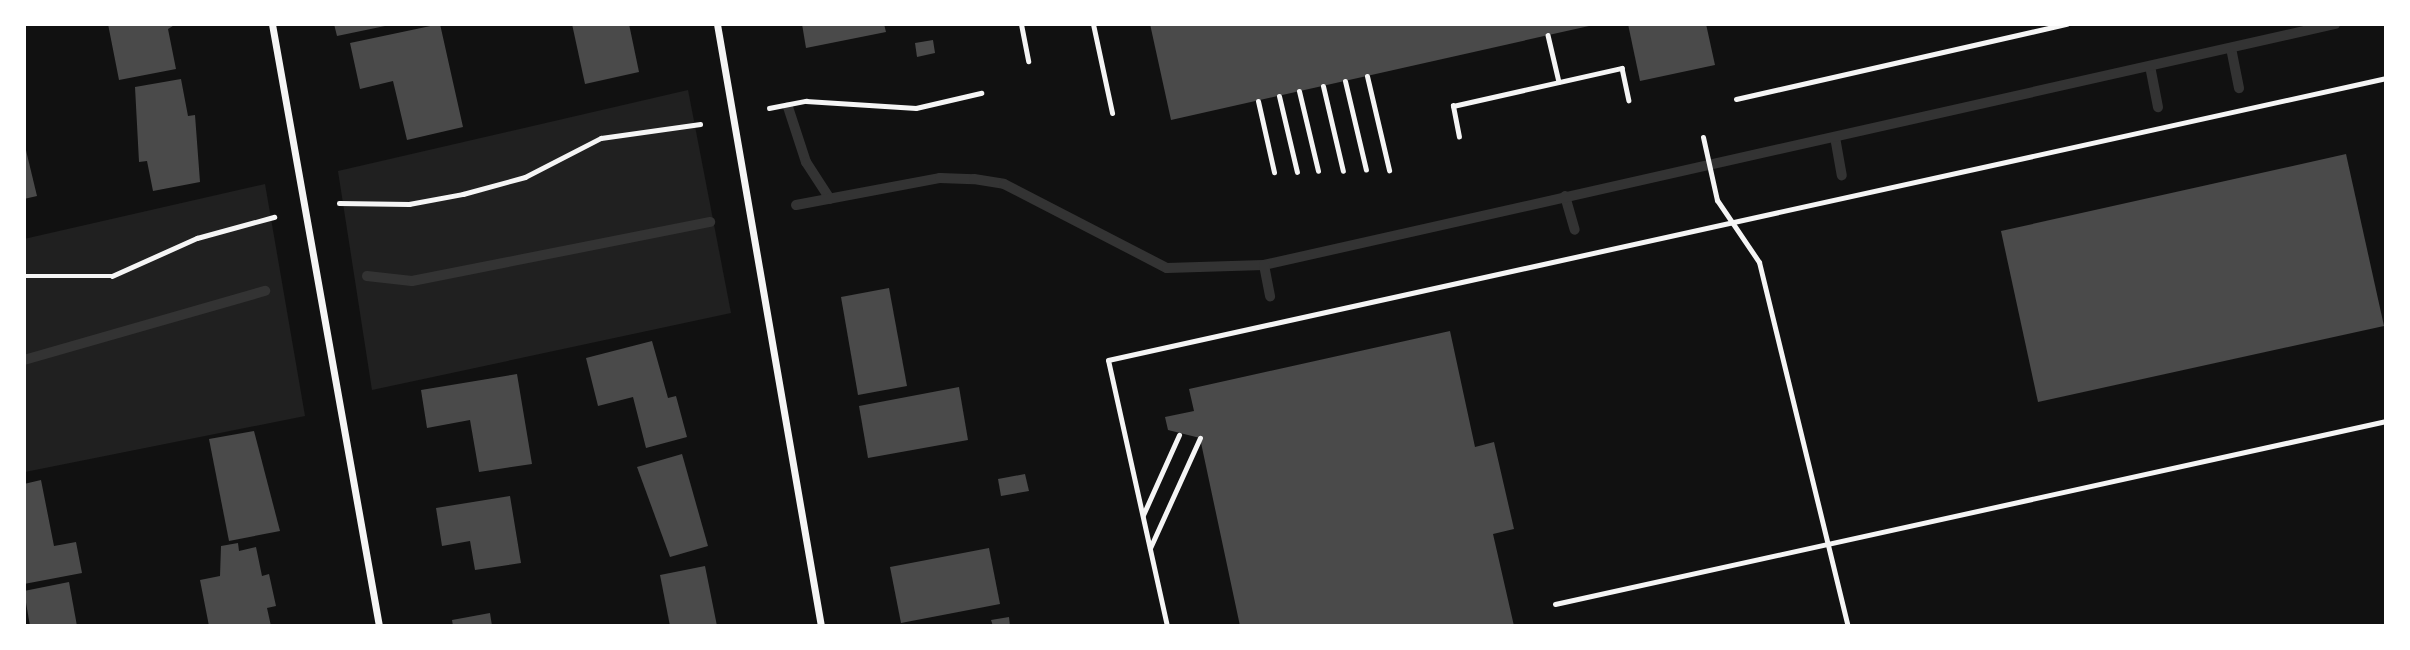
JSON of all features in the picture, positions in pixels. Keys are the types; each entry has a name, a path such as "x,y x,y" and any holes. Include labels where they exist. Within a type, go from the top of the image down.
{"street":[{"path":"272,24 379,625"},
{"path":"717,24 821,625"}],"lane":[{"path":"1021,24 1028,61"},
{"path":"1093,24 1112,113"},
{"path":"1736,99 2067,24"},
{"path":"1367,76 1389,170"},
{"path":"1167,625 1108,360 1731,219 2385,78"},
{"path":"1345,81 1366,170"},
{"path":"1323,86 1343,171"},
{"path":"1299,91 1318,172"},
{"path":"1279,96 1297,172"},
{"path":"1258,101 1274,172"},
{"path":"1703,137 1717,200 1759,262 1848,625"},
{"path":"1555,604 2385,421"},
{"path":"1143,517 1179,435"},
{"path":"1150,548 1200,438"}],"path":[{"path":"1548,35 1559,82"},
{"path":"1459,137 1453,106 1622,68 1629,100"},
{"path":"769,108 806,100 927,107 981,93"},
{"path":"338,203 409,204 463,194 525,177 601,138 700,124"},
{"path":"24,276 112,276 197,238 274,217"}],"shaded area":[{"path":"688,90 731,313 372,390 338,171"},
{"path":"265,184 305,416 25,472 24,239"}],"building":[{"path":"108,24 176,24 168,29 176,69 119,80"},
{"path":"334,24 385,24 385,26 337,36"},
{"path":"440,24 463,127 407,140 393,81 360,89 350,43"},
{"path":"572,24 629,24 639,72 585,84"},
{"path":"802,24 884,24 886,32 806,48"},
{"path":"1150,24 1589,24 1589,26 1171,120"},
{"path":"1628,24 1706,24 1715,65 1640,81"},
{"path":"933,40 935,53 917,57 915,43"},
{"path":"181,79 188,116 195,115 200,182 153,191 147,161 139,162 135,87"},
{"path":"24,142 37,196 24,199"},
{"path":"2346,154 2384,326 2038,402 2001,231"},
{"path":"889,288 907,386 858,395 841,297"},
{"path":"1450,331 1475,447 1494,442 1514,529 1493,534 1514,626 1240,626 1200,438 1168,430 1165,417 1194,411 1189,389"},
{"path":"652,341 668,398 676,396 687,437 646,448 633,397 598,406 586,358"},
{"path":"517,374 532,464 479,472 470,420 427,428 421,390"},
{"path":"959,387 968,440 868,458 859,406"},
{"path":"254,431 280,531 229,541 209,439"},
{"path":"682,454 708,546 670,557 637,467"},
{"path":"1025,474 1029,491 1001,496 998,479"},
{"path":"41,480 54,546 76,542 82,573 24,584 24,484"},
{"path":"510,496 521,563 475,570 470,541 442,546 436,508"},
{"path":"238,543 239,551 256,547 262,576 269,574 276,606 267,608 271,626 209,626 200,580 220,576 221,546"},
{"path":"989,548 1000,604 901,623 890,567"},
{"path":"705,566 717,626 670,626 660,575"},
{"path":"69,582 77,626 30,626 24,591"},
{"path":"490,613 492,626 453,626 452,620"},
{"path":"1009,617 1010,626 993,626 991,620"}],"waterway":[{"path":"796,205 940,178 974,179 1004,184 1167,268 1264,265 2335,24"},
{"path":"2231,48 2239,88"},
{"path":"2150,66 2158,107"},
{"path":"788,107 806,162 830,199"},
{"path":"1835,137 1842,175"},
{"path":"1565,196 1575,230"},
{"path":"367,276 412,281 710,222"},
{"path":"1264,265 1270,296"},
{"path":"24,360 265,291"}]}
